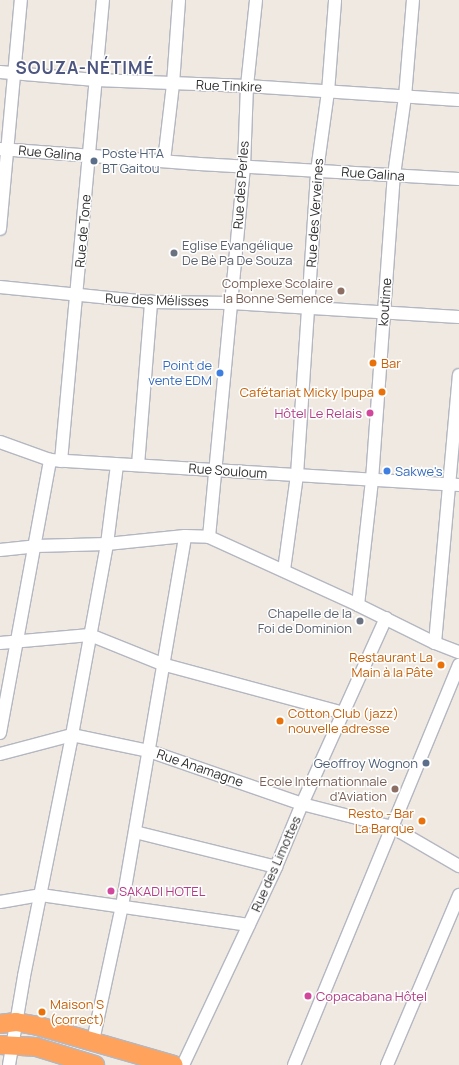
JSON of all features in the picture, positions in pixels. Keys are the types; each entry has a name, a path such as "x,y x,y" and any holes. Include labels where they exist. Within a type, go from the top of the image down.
{"highway":[{"path":"8,1023 38,1026 174,1065"},
{"path":"6,1045 36,1047 94,1065"}],"street":[{"path":"0,229 4,149 16,73 21,0"},
{"name":"Rue de Tone","path":"0,733 16,642 56,461 76,296 103,0"},
{"path":"164,161 173,84 179,0"},
{"name":"Rue des Perles","path":"209,537 244,167 247,86 256,0"},
{"name":"Rue des Verveines","path":"284,570 297,475 317,171 328,92 335,0"},
{"name":"koutime","path":"358,605 372,480 394,176 405,97 413,0"},
{"name":"Rue Tinkire","path":"0,72 96,80 247,86 459,100"},
{"name":"Rue Galina","path":"4,149 89,157 459,179"},
{"name":"Rue des Mélisses","path":"0,287 76,296 151,302 231,303 309,307 459,318"},
{"path":"138,465 151,302"},
{"path":"435,643 454,485 459,374"},
{"name":"Rue Souloum","path":"0,442 26,453 56,461 454,485"},
{"path":"9,1065 6,1045 8,1023 41,895 107,544 117,465"},
{"path":"0,550 36,546 107,544 185,536 209,537 284,570 435,643 459,652"},
{"path":"93,1041 122,906 185,536"},
{"name":"Rue des Limottes","path":"183,1065 276,867 302,804 386,618"},
{"path":"0,643 90,635 162,664 344,713"},
{"path":"294,1065 459,666"},
{"name":"Rue Anamagne","path":"0,754 72,735 149,751 302,804 392,827 459,866"},
{"path":"135,832 276,867"},
{"path":"0,902 41,895 249,925"},
{"path":"387,1065 459,895"}],"place":[{"name":"Poste HTA BT Gaitou","path":"94,161"},
{"name":"Eglise Evangélique De Bè Pa De Souza","path":"174,253"},
{"name":"Complexe Scolaire la Bonne Semence","path":"341,291"},
{"name":"Bar","path":"373,363"},
{"name":"Point de vente EDM","path":"220,373"},
{"name":"Cafétariat Micky Ipupa","path":"382,392"},
{"name":"Hôtel Le Relais","path":"370,413"},
{"name":"Sakwe's","path":"387,471"},
{"name":"Chapelle de la Foi de Dominion","path":"360,621"},
{"name":"Restaurant La Main à la Pâte","path":"441,665"},
{"name":"Cotton Club (jazz) nouvelle adresse","path":"280,721"},
{"name":"Geoffroy Wognon","path":"426,763"},
{"name":"Ecole Internationnale d'Aviation","path":"395,789"},
{"name":"Resto - Bar La Barque","path":"422,821"},
{"name":"SAKADI HOTEL","path":"111,891"},
{"name":"Copacabana Hôtel","path":"308,996"},
{"name":"Maison S (correct)","path":"42,1012"}],"district":[{"name":"SOUZA-NÉTIMÉ","path":"85,68"}]}
